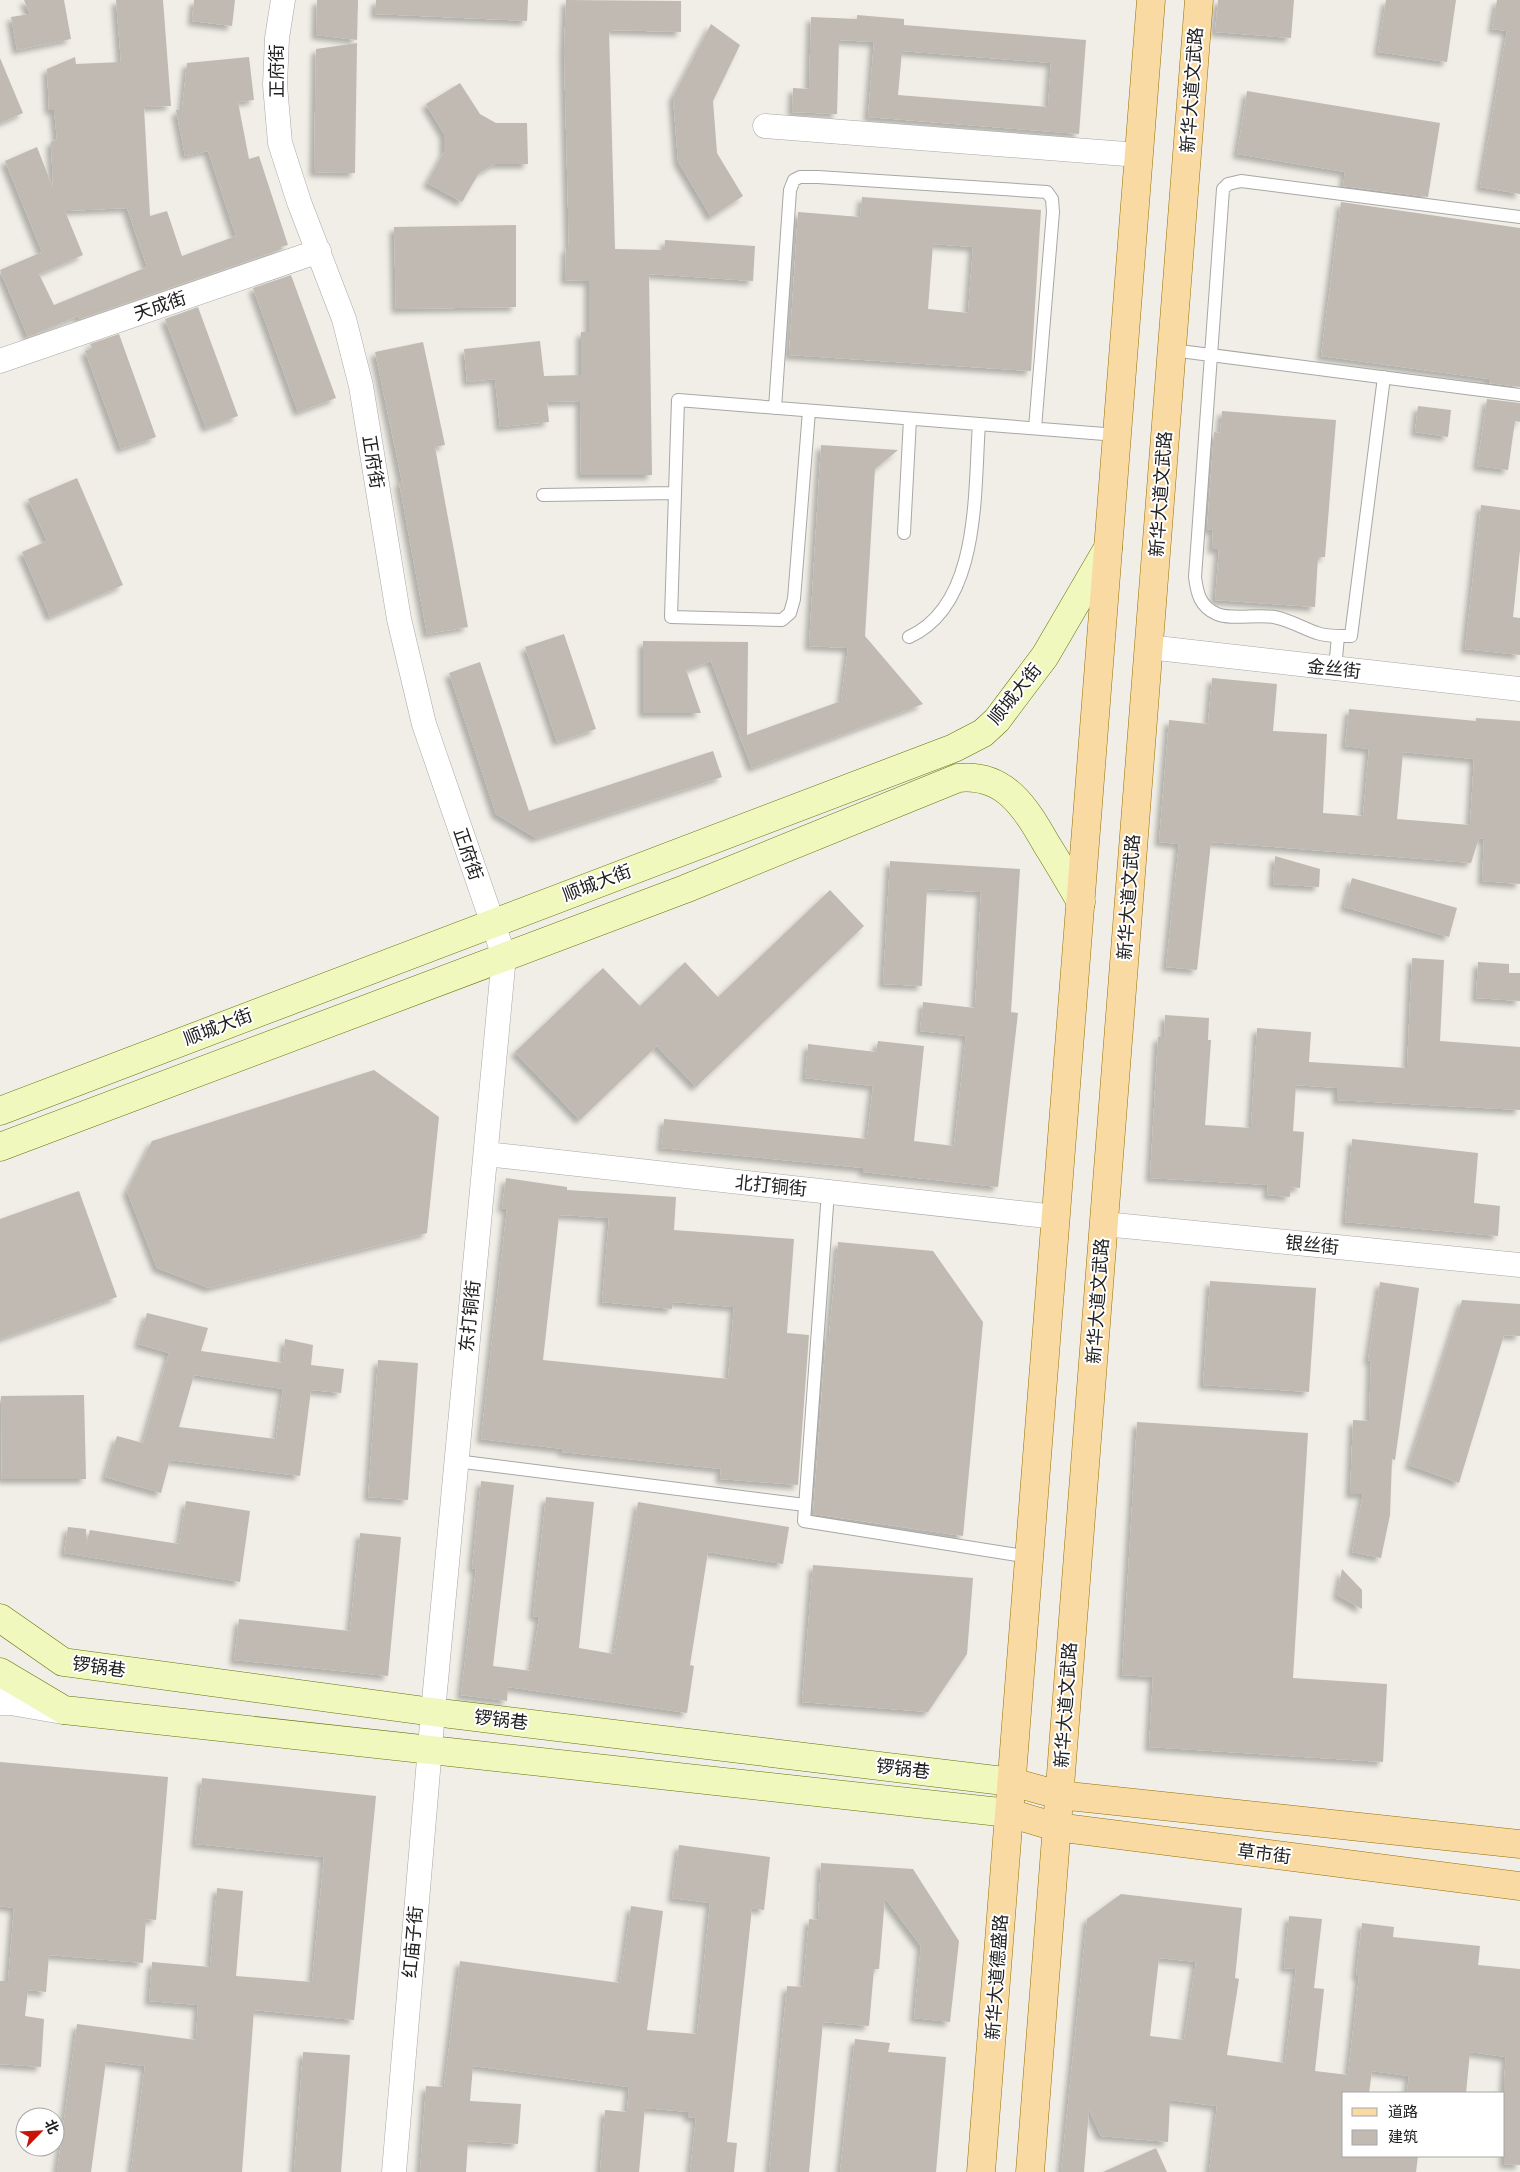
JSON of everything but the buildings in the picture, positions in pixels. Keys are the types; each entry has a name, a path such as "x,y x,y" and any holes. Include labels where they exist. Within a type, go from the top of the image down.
{"main road":[{"path":"1012,1782 1151,0"},
{"name":"新华大道文武路","path":"1059,1795 1199,0"},
{"name":"顺城大街","path":"0,1111 954,748 983,732 997,720 1045,656 1108,548"},
{"name":"顺城大街","path":"0,1147 685,889 958,778 974,776 1004,788 1022,805 1081,902"},
{"name":"锣锅巷","path":"1,1619 63,1662 433,1712 1012,1782"},
{"path":"0,1672 64,1710"},
{"name":"锣锅巷","path":"64,1710 1009,1814"},
{"name":"草市街","path":"1012,1782 1059,1795 1520,1844"},
{"name":"新华大道德盛路","path":"981,2172 1012,1782"},
{"path":"1030,2172 1059,1795"},
{"name":"草市街","path":"1009,1814 1056,1827 1520,1886"}],"street":[{"name":"正府街","path":"283,0 277,38 275,84 280,143 299,202 344,319 361,386 399,619 409,667 424,724 491,923"},
{"path":"765,126 1139,155"},
{"name":"天成街","path":"0,361 319,251"},
{"name":"金丝街","path":"1148,647 1520,689"},
{"name":"东打铜街","path":"433,1712 504,956 491,923"},
{"name":"北打铜街","path":"486,1154 1056,1217"},
{"name":"银丝街","path":"1104,1224 1520,1265"},
{"path":"0,1701 11,1700 64,1710"},
{"name":"红庙子街","path":"394,2172 433,1712"}],"lane":[{"path":"776,408 790,190 794,180 800,177 818,177 1047,192 1052,198 1054,212 1035,428"},
{"path":"1384,377 1351,636 1316,633 1298,623 1273,617 1218,614 1204,605 1197,594 1195,577 1223,189 1228,184 1241,181 1520,217"},
{"path":"1172,350 1520,395"},
{"path":"809,411 794,599 790,613 782,620 671,617 678,400 1117,435"},
{"path":"904,533 910,419"},
{"path":"909,637 938,616 954,593 965,565 970,539 979,424"},
{"path":"543,495 675,493"},
{"path":"1335,669 1338,636"},
{"path":"828,1192 804,1521 1030,1557"},
{"path":"456,1461 805,1505"}]}
